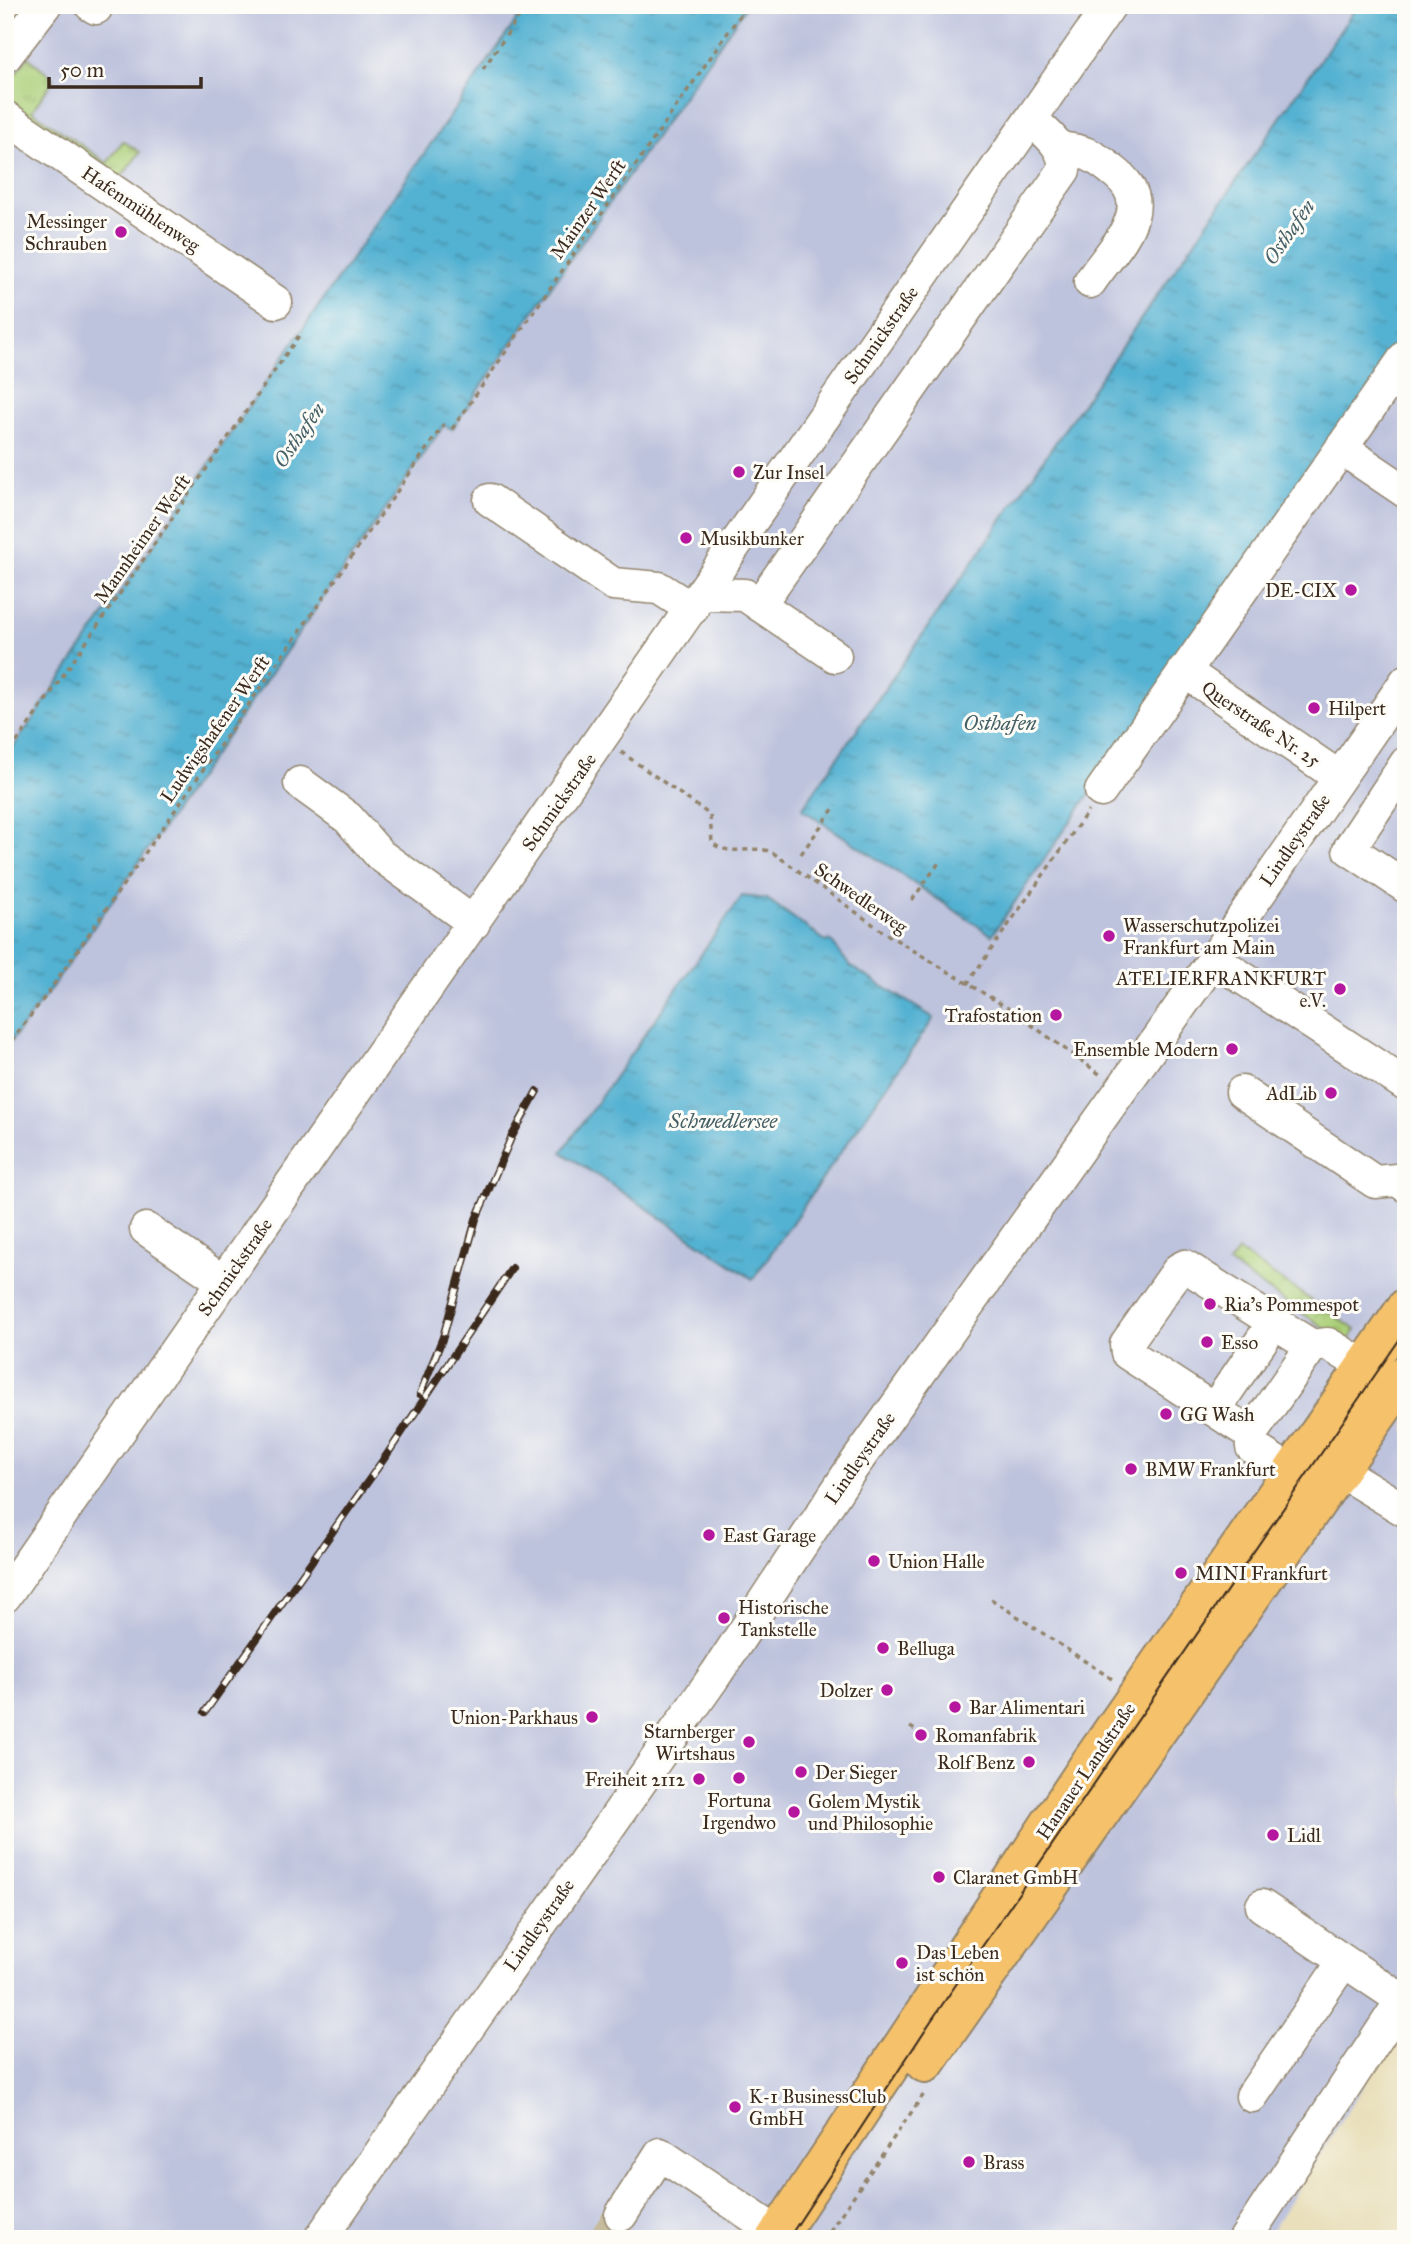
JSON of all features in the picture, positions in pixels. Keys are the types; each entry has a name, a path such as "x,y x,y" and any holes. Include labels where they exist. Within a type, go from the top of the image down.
{"main road":[{"name":"Hanauer Landstraße","path":"787,2237 986,1918 1406,1308"},
{"name":"Hanauer Landstraße","path":"787,2237 1332,1482 1406,1374"}],"street":[{"path":"5,58 45,5"},
{"name":"Schmickstraße","path":"5,1596 1110,5"},
{"name":"Hafenmühlenweg","path":"5,117 276,302"},
{"path":"759,605 1064,170 1065,160 1059,148 1031,119"},
{"path":"1059,148 1089,152 1126,180 1135,200 1132,220 1090,282"},
{"path":"1101,791 1406,356"},
{"path":"1341,448 1406,492"},
{"path":"490,500 613,584 659,588 697,601 745,595 835,656"},
{"name":"Querstraße Nr. 25","path":"1184,671 1339,777"},
{"name":"Lindleystraße","path":"320,2239 716,1674 850,1471 1214,959 1406,681"},
{"path":"1406,764 1349,849 1406,887"},
{"path":"300,783 348,818 380,855 474,923"},
{"path":"1214,959 1406,1085"},
{"path":"1242,1092 1375,1182 1397,1180 1406,1186"},
{"path":"146,1228 224,1282"},
{"path":"1251,1434 1127,1353 1126,1344 1179,1269 1185,1266 1312,1346 1328,1344 1366,1367"},
{"path":"1214,1410 1275,1321"},
{"path":"1312,1346 1251,1434 1252,1447 1292,1473 1332,1482 1406,1511"},
{"path":"1245,2239 1404,1997 1262,1906"},
{"path":"1252,2096 1344,1961"},
{"path":"621,2215 660,2154 787,2237"}],"path":[{"path":"483,69 527,5"},
{"name":"Mainzer Werft","path":"452,429 747,5"},
{"name":"Mannheimer Werft","path":"5,759 300,334"},
{"name":"Ludwigshafener Werft","path":"5,1049 55,983 444,424"},
{"name":"Schwedlerweg","path":"603,738 710,815 712,843 718,848 726,852 762,848 772,852 885,933 1011,1010 1121,1090"},
{"path":"967,984 1101,791"},
{"path":"801,854 836,805"},
{"path":"912,900 941,860"},
{"path":"991,1599 1122,1686"},
{"path":"910,1727 917,1731"}],"shaded area":[{"name":"Osthafen","path":"45,5 1406,5 1406,2019 1266,2239 5,2239 5,58"}],"green space":[{"path":"28,57 54,79 32,111 107,163 123,141 140,152 123,175 112,181 5,104 5,88"},
{"path":"1238,1251 1356,1330 1347,1343 1229,1264"}],"water":[{"name":"Osthafen","path":"527,5 747,5 452,429 444,425 47,994 5,1049 5,759"},
{"name":"Osthafen","path":"1358,5 1406,5 1406,336 992,935 802,809"},
{"name":"Schwedlersee","path":"742,896 767,899 827,942 830,940 850,966 934,1018 753,1279 562,1152"}],"tunnel":[{"path":"605,2239 621,2215"}],"tram line":[{"path":"788,2239 931,2021 1406,1330"}],"railway":[{"path":"420,1394 443,1337 476,1219 511,1138 537,1091"},
{"path":"205,1712 388,1453 512,1268"}],"place":[{"name":"Messinger Schrauben","path":"121,232"},
{"name":"Zur Insel","path":"739,472"},
{"name":"Musikbunker","path":"686,538"},
{"name":"DE-CIX","path":"1351,590"},
{"name":"Hilpert","path":"1314,708"},
{"name":"Wasserschutzpolizei Frankfurt am Main","path":"1109,936"},
{"name":"ATELIERFRANKFURT e.V.","path":"1340,989"},
{"name":"Trafostation","path":"1056,1015"},
{"name":"Ensemble Modern","path":"1232,1049"},
{"name":"AdLib","path":"1331,1093"},
{"name":"Ria's Pommespot","path":"1210,1304"},
{"name":"Esso","path":"1207,1342"},
{"name":"GG Wash","path":"1166,1414"},
{"name":"BMW Frankfurt","path":"1131,1469"},
{"name":"East Garage","path":"709,1535"},
{"name":"Union Halle","path":"874,1561"},
{"name":"MINI Frankfurt","path":"1181,1573"},
{"name":"Historische Tankstelle","path":"724,1618"},
{"name":"Belluga","path":"883,1648"},
{"name":"Dolzer","path":"887,1690"},
{"name":"Bar Alimentari","path":"955,1707"},
{"name":"Union-Parkhaus","path":"592,1717"},
{"name":"Romanfabrik","path":"921,1735"},
{"name":"Starnberger Wirtshaus","path":"749,1742"},
{"name":"Rolf Benz","path":"1029,1762"},
{"name":"Der Sieger","path":"801,1772"},
{"name":"Fortuna Irgendwo","path":"739,1778"},
{"name":"Freiheit 2112","path":"699,1779"},
{"name":"Golem Mystik und Philosophie","path":"794,1812"},
{"name":"Lidl","path":"1273,1835"},
{"name":"Claranet GmbH","path":"939,1877"},
{"name":"Das Leben ist schön","path":"902,1963"},
{"name":"K-1 BusinessClub GmbH","path":"735,2107"},
{"name":"Brass","path":"969,2162"}]}
